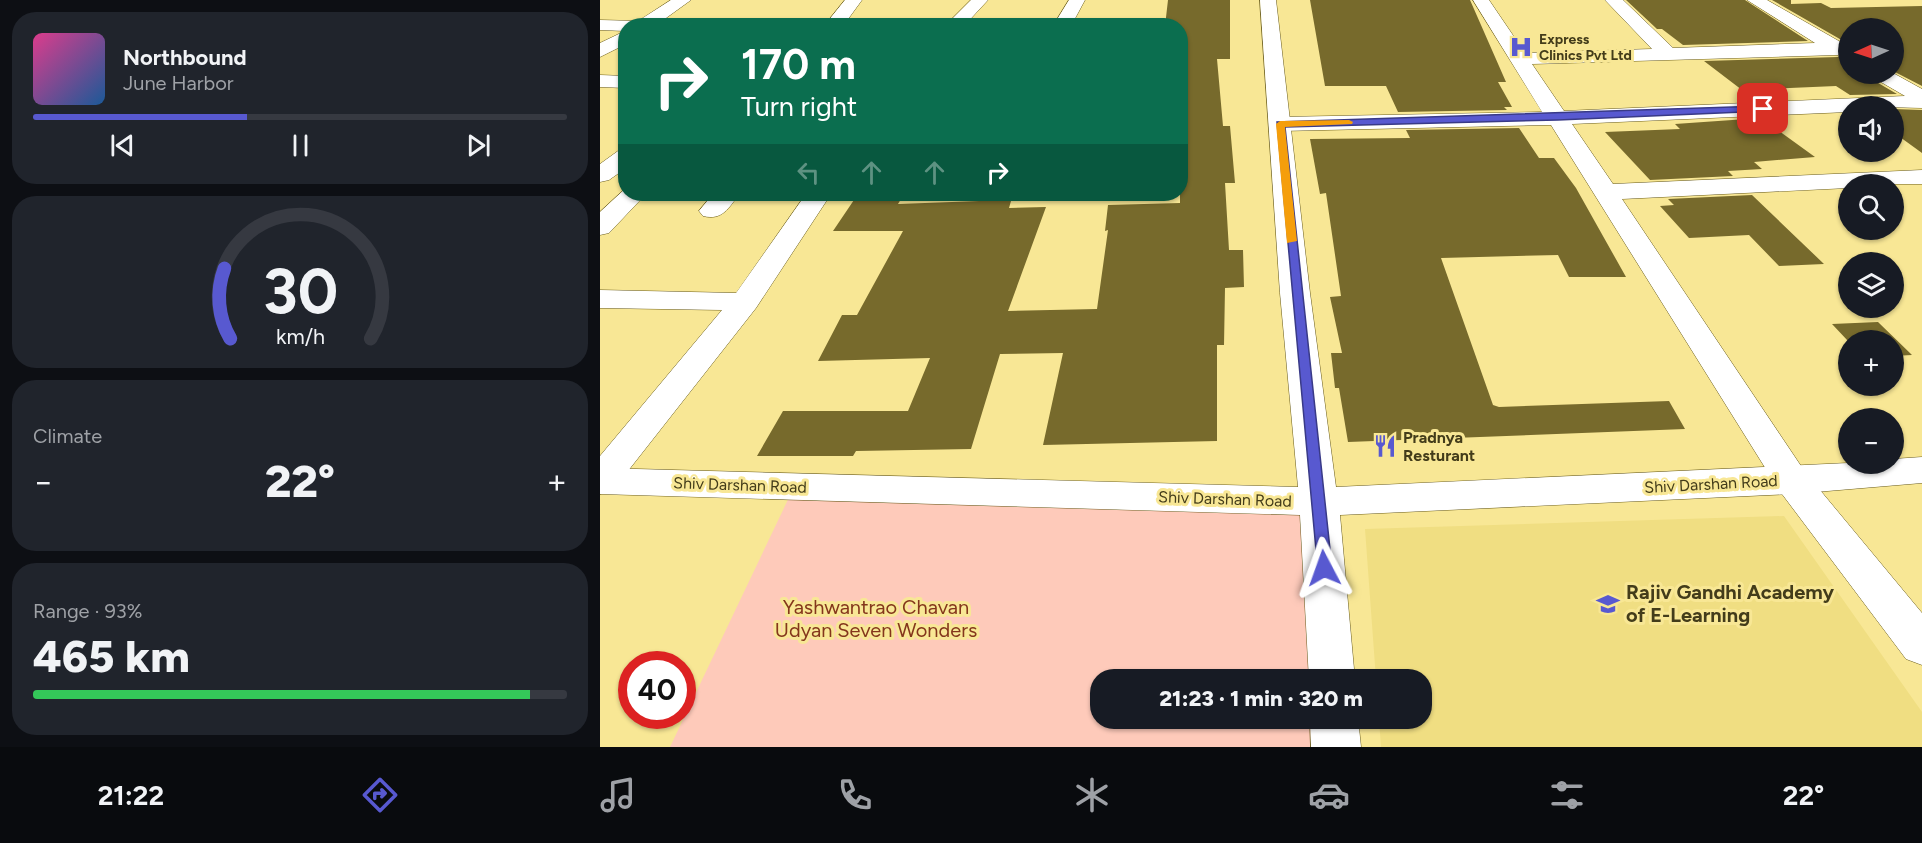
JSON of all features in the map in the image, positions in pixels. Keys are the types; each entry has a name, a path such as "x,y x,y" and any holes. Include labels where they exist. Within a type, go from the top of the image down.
{"street":[{"path":"655,18 682,0"},
{"path":"839,18 854,0"},
{"path":"962,18 980,0"},
{"path":"1067,18 1077,0"},
{"path":"1268,0 1295,292 1319,502 1331,669"},
{"path":"1481,0 1792,481 1922,646"},
{"path":"1613,0 1668,54"},
{"path":"1755,0 1838,48"},
{"path":"600,25 618,25"},
{"path":"600,52 618,41"},
{"path":"1520,59 1838,51"},
{"path":"600,52 618,53"},
{"path":"600,81 618,82"},
{"path":"1898,84 1922,98"},
{"path":"1280,124 1558,117 1922,102"},
{"path":"600,175 618,150"},
{"path":"1607,192 1922,177"},
{"path":"600,227 626,201"},
{"path":"600,481 745,302 813,201"},
{"path":"600,299 745,302"},
{"name":"Shiv Darshan Road","path":"600,481 1319,502 1792,481 1922,470"},
{"path":"1335,729 1336,747"}],"shaded area":[{"name":"Rajiv Gandhi Academy of E-Learning","path":"1784,516 1922,712 1922,747 1381,747 1380,729 1432,729 1432,669 1375,669 1365,529"}],"green space":[{"name":"Yashwantrao Chavan Udyan Seven Wonders","path":"794,487 1319,502 1328,669 1090,669 1090,729 1332,729 1333,747 670,747 679,729 696,729 696,692"}],"building":[{"path":"1168,0 1230,0 1230,59 1217,59 1223,126 1230,126 1235,183 1225,183 1229,250 1243,250 1244,287 1225,288 1224,345 1217,345 1217,441 1043,445 1063,353 1000,354 971,449 856,451 853,456 757,456 783,411 908,411 930,358 818,361 842,315 857,315 903,231 833,231 853,201 900,201 898,204 1011,201 1009,208 1046,207 1008,311 1097,309 1108,230 1105,231 1108,205 1188,201 1188,18 1166,18"},
{"path":"1310,0 1470,0 1506,82 1498,82 1512,107 1504,107 1507,110 1398,112 1386,86 1325,86"},
{"path":"1626,0 1745,0 1808,41 1683,45 1662,29 1657,29"},
{"path":"1772,0 1791,0 1791,4 1821,3 1831,8 1922,6 1922,86 1904,77 1904,18 1838,18 1838,38"},
{"path":"1838,57 1838,84 1880,84 1897,94 1850,95 1836,86 1742,90 1704,61"},
{"path":"1904,109 1922,110 1922,153 1904,140"},
{"path":"1761,118 1815,157 1754,162 1762,169 1728,171 1733,176 1650,180 1605,132 1680,129 1675,124"},
{"path":"1519,128 1539,158 1554,158 1576,188 1626,277 1569,277 1558,255 1441,258 1493,405 1499,407 1669,401 1685,429 1348,442 1339,388 1335,388 1331,353 1342,353 1330,297 1341,296 1326,193 1320,194 1310,139 1410,138 1406,130"},
{"path":"1752,195 1824,264 1779,266 1749,235 1689,238 1660,206 1674,205 1668,199"},
{"path":"1878,322 1886,330 1838,330 1832,324"},
{"path":"1904,347 1912,355 1904,355"}],"slow traffic":[{"path":"1291,241 1280,124 1349,122"}],"place":[{"name":"Express Clinics Pvt Ltd","path":"1521,47"},
{"name":"Pradnya Resturant","path":"1385,446"},
{"name":"Rajiv Gandhi Academy of E-Learning","path":"1608,604"}],"route":[{"path":"1324,568 1280,124 1763,109"}]}
